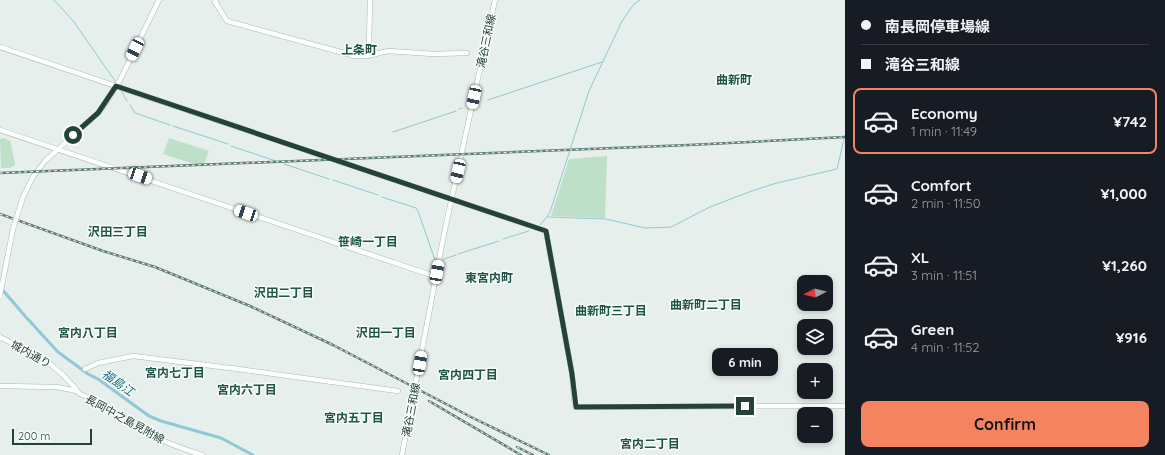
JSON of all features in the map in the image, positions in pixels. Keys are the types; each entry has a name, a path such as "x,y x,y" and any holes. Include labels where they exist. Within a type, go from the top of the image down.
{"street":[{"path":"0,295 13,229 23,197 36,171 57,149 98,113 116,86 159,0"},
{"path":"216,0 215,2 227,21 355,56 367,56 388,51 434,54 466,53"},
{"path":"367,56 370,44 370,0"},
{"name":"滝谷三和線","path":"402,455 436,277 495,0"},
{"path":"0,47 546,231 572,374 576,407 845,406"},
{"path":"0,130 436,277"},
{"name":"城内通り","path":"0,337 48,362 63,375 77,391"},
{"path":"85,369 98,362 133,356 398,391"},
{"name":"長岡中之島見附線","path":"0,386 57,387 77,391 80,394 103,404 151,435 202,455"}],"green space":[{"path":"4,138 10,141 15,163 15,165 10,168 1,168 0,139"},
{"path":"169,138 209,151 203,167 163,154"},
{"path":"607,156 605,218 551,216 569,159"}],"waterway":[{"path":"54,0 74,22 115,81"},
{"path":"540,225 550,212 589,91 622,21 634,4 640,0"},
{"path":"488,100 602,62"},
{"path":"122,92 127,101"},
{"path":"130,105 135,113 170,125"},
{"path":"393,132 456,111"},
{"path":"173,126 228,144"},
{"path":"548,217 606,219 645,228 671,227 710,207 749,192 773,184 837,169 845,135"},
{"path":"231,146 279,162"},
{"path":"284,164 329,179"},
{"path":"333,180 378,195"},
{"path":"382,197 416,208 435,260"},
{"path":"503,239 529,231"},
{"path":"458,254 499,241"},
{"path":"444,259 456,255"},
{"name":"福島江","path":"1,288 58,352 149,416 161,421 221,438 253,455"}],"railway":[{"path":"0,173 689,145 845,137"},
{"path":"0,214 103,251 155,267 250,306 333,345 471,417 549,455"},
{"path":"429,401 521,455"},
{"path":"517,447 533,455"}],"district":[{"name":"上条町","path":"359,50"},
{"name":"曲新町","path":"734,80"},
{"name":"沢田三丁目","path":"118,232"},
{"name":"笹崎一丁目","path":"368,242"},
{"name":"東宮内町","path":"489,278"},
{"name":"沢田二丁目","path":"284,293"},
{"name":"曲新町二丁目","path":"706,305"},
{"name":"曲新町三丁目","path":"611,311"},
{"name":"宮内八丁目","path":"88,333"},
{"name":"沢田一丁目","path":"386,333"},
{"name":"宮内七丁目","path":"175,373"},
{"name":"宮内四丁目","path":"468,375"},
{"name":"宮内六丁目","path":"247,390"},
{"name":"宮内五丁目","path":"354,418"},
{"name":"宮内二丁目","path":"650,444"}],"route":[{"path":"73,135 98,113 116,86 546,231 572,374 576,407 745,406"}]}
